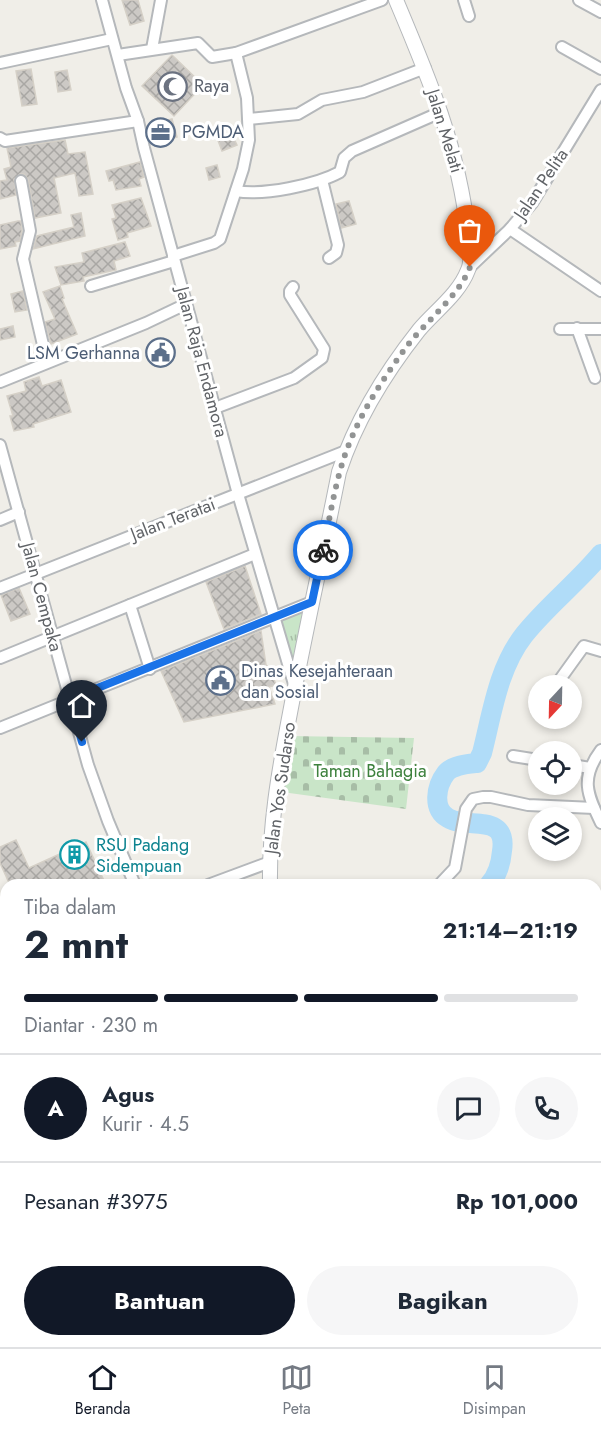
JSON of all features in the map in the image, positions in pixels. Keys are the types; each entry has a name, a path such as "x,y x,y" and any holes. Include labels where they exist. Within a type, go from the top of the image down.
{"street":[{"name":"Jalan Raja Endamora","path":"102,0 138,121 238,494 295,686"},
{"path":"152,49 161,0"},
{"path":"118,55 198,43 211,56 236,53 382,0"},
{"name":"Jalan Melati","path":"396,0 441,112 462,188 470,267"},
{"path":"464,0 469,16"},
{"path":"579,0 601,12"},
{"path":"0,63 112,39"},
{"path":"562,47 601,69"},
{"path":"91,286 220,239 236,191 249,140 247,98 236,53"},
{"path":"249,119 298,114 322,100 363,92 425,68"},
{"name":"Jalan Pelita","path":"470,267 510,229 532,203 601,90"},
{"path":"236,191 263,192 322,180 340,172 344,158 352,151 441,112"},
{"path":"0,138 5,141 138,121"},
{"path":"322,180 338,245 336,253 329,258"},
{"path":"21,181 30,231 23,259 47,362"},
{"path":"510,229 601,291"},
{"name":"Jalan Yos Sudarso","path":"270,879 277,785 339,472 359,421 378,389 420,329 451,296 470,267"},
{"path":"215,408 294,378 322,358 324,349 290,295 294,287"},
{"path":"0,382 146,323 186,304"},
{"path":"577,328 595,378"},
{"path":"560,329 601,329"},
{"name":"Jalan Cempaka","path":"0,447 99,799 132,879"},
{"name":"Jalan Teratai","path":"0,588 346,451"},
{"path":"0,520 19,512"},
{"path":"0,658 255,554"},
{"path":"0,728 312,602"},
{"path":"130,605 150,669"},
{"path":"563,675 584,646 600,649"},
{"path":"601,750 590,768 587,788 601,823"},
{"path":"513,756 528,758"},
{"path":"582,767 590,768"},
{"path":"445,879 455,868 465,811 470,802 483,797 528,805 594,808"},
{"path":"225,879 270,862"}],"green space":[{"path":"310,606 295,679 277,619"},
{"name":"Taman Bahagia","path":"289,736 414,738 406,809 282,792"}],"building":[{"path":"122,0 138,0 144,21 130,25"},
{"name":"Raya","path":"172,55 203,85 174,116 142,86"},
{"path":"31,69 37,104 22,106 16,71"},
{"path":"67,70 71,90 58,92 55,72"},
{"name":"PGMDA","path":"172,119 177,137 151,144 147,126"},
{"path":"231,132 237,145 222,151 217,138"},
{"path":"65,140 68,154 85,152 93,194 79,196 75,173 54,178 61,213 35,218 28,179 24,174 20,174 14,179 16,195 0,199 0,181 7,180 4,169 11,167 7,148"},
{"path":"140,162 144,177 139,179 141,186 116,190 113,180 109,181 106,171"},
{"path":"217,165 220,177 209,180 206,168"},
{"path":"141,198 151,226 127,233 128,237 118,240 112,219 116,218 112,205"},
{"path":"349,201 356,224 341,228 336,204"},
{"path":"81,213 85,236 33,249 37,236 74,227 71,215"},
{"path":"21,221 22,231 20,241 15,242 16,246 0,249 0,225"},
{"path":"125,242 130,256 114,261 116,270 83,277 84,281 61,285 55,267 84,262 82,253"},
{"path":"60,286 64,298 62,299 77,334 51,344 45,322 55,319 43,292"},
{"path":"23,291 27,310 15,312 11,294"},
{"path":"13,326 15,337 0,340 0,329"},
{"path":"39,377 42,386 61,380 71,412 33,424 34,427 14,431 10,416 13,416 7,396 26,391 24,382"},
{"path":"245,566 261,614 224,629 206,582"},
{"path":"19,588 30,614 11,621 1,595"},
{"name":"Dinas Kesejahteraan dan Sosial","path":"261,631 266,665 270,668 276,685 269,687 275,704 184,722 161,671"},
{"name":"RSU Padang Sidempuan","path":"16,840 29,868 86,842 103,879 7,879 0,863 0,847"}],"waterway":[{"path":"493,879 501,860 502,839 499,831 484,824 465,823 448,818 443,814 438,803 440,784 452,768 477,763 482,753 502,677 515,648 533,624 601,554"}],"way so far":[{"path":"323,550 339,472 359,421 401,355 420,329 451,296 470,267"}],"place":[{"name":"Raya","path":"173,86"},
{"name":"PGMDA","path":"161,132"},
{"name":"LSM Gerhanna","path":"161,353"},
{"name":"Dinas Kesejahteraan dan Sosial","path":"220,681"},
{"name":"RSU Padang Sidempuan","path":"75,855"}],"route":[{"path":"82,742 70,699 312,602 323,550"}]}
